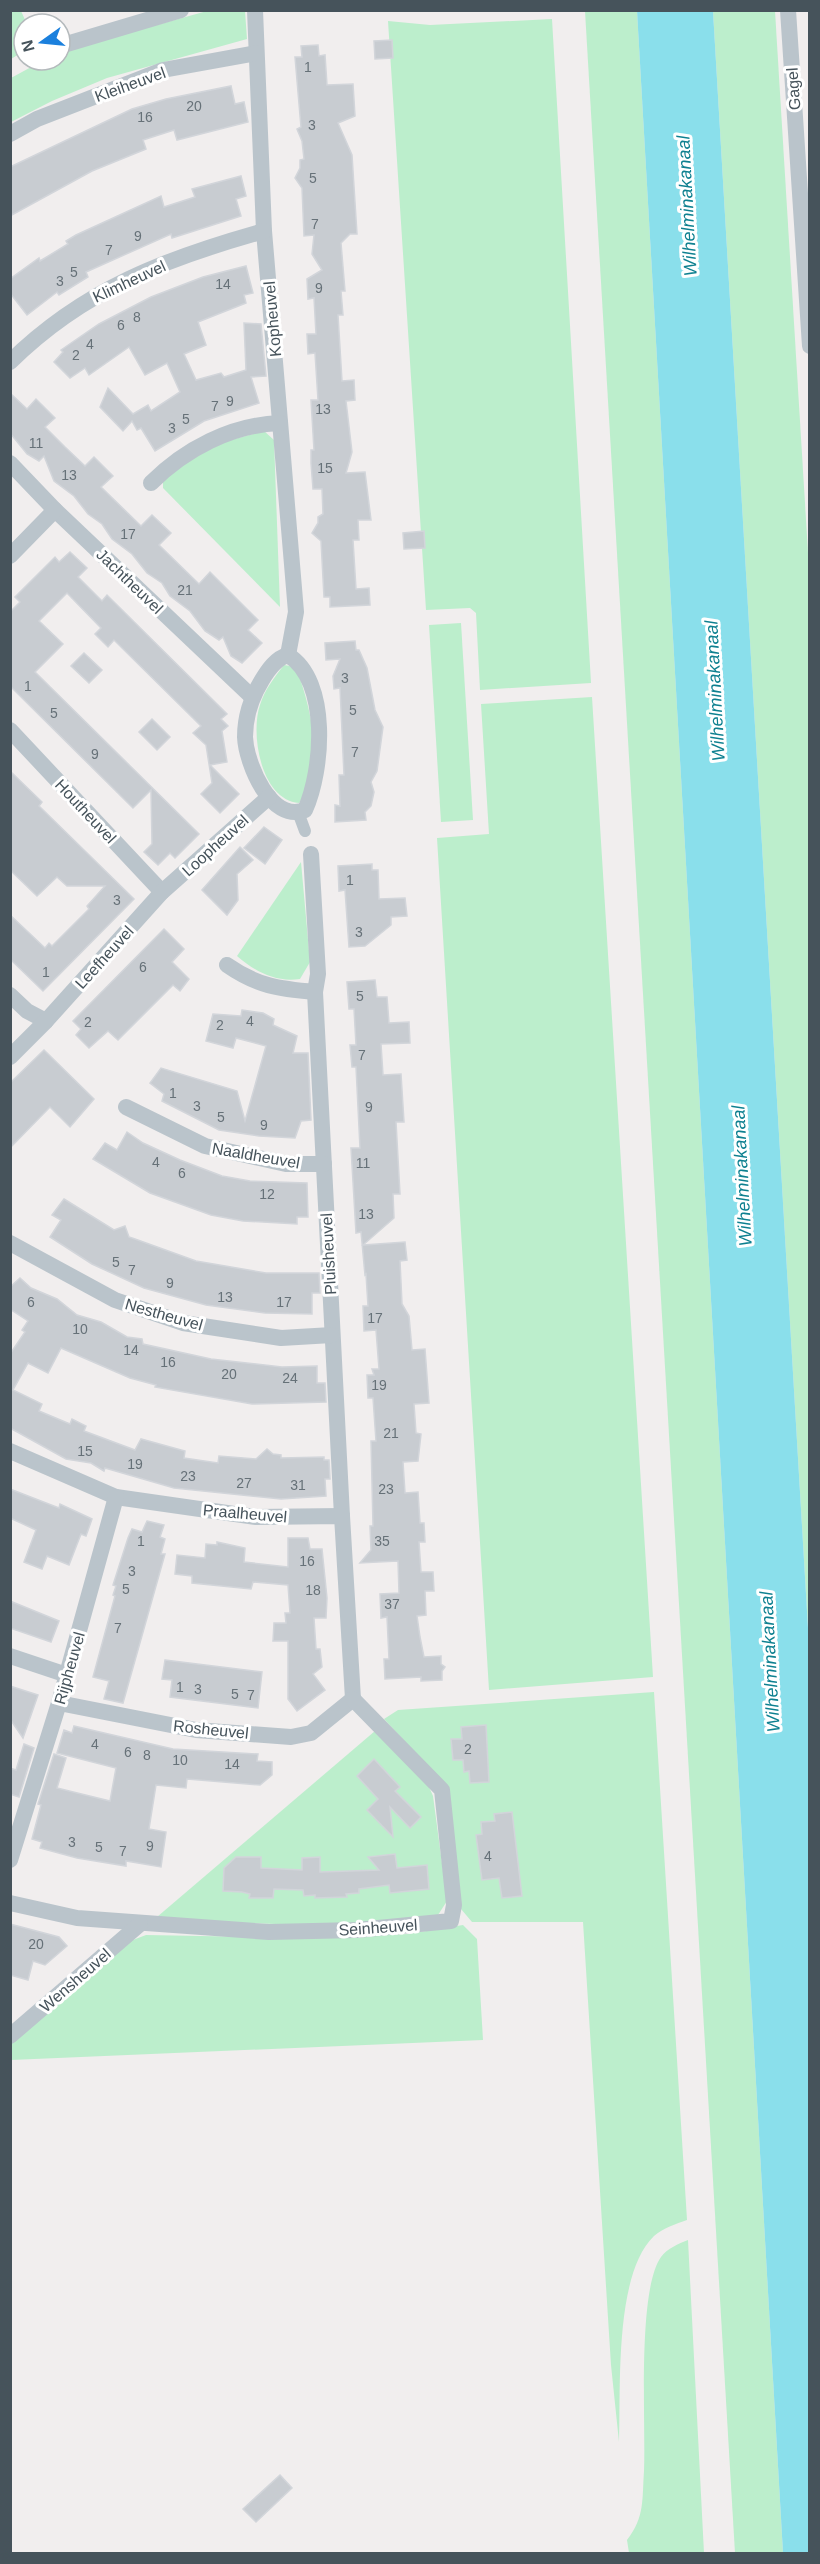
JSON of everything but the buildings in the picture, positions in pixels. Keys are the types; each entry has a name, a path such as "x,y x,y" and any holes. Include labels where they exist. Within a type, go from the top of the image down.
{"street":[{"path":"72,42 182,10"},
{"name":"Kopheuvel","path":"255,10 264,231 296,612 288,655"},
{"name":"Gagel","path":"788,10 810,346"},
{"name":"Kleiheuvel","path":"10,134 37,119 162,70 256,53"},
{"name":"Klimheuvel","path":"10,362 55,321 91,297 196,250 264,231"},
{"path":"151,483 173,462 194,449 235,431 263,423 280,423"},
{"name":"Jachtheuvel","path":"10,463 55,510 252,697"},
{"path":"10,556 55,510"},
{"path":"288,655 296,660 309,683 318,717 320,753 312,793 305,810 287,811 268,797 257,780 245,739 252,697 267,671 282,657 288,655"},
{"name":"Houtheuvel","path":"10,730 162,892"},
{"name":"Loopheuvel","path":"162,892 268,797"},
{"path":"298,812 305,831"},
{"name":"Pluisheuvel","path":"311,854 318,974 315,992 342,1516"},
{"name":"Leefheuvel","path":"10,1057 46,1021 162,892"},
{"path":"227,965 246,979 270,987 315,992"},
{"path":"10,995 27,1011 46,1021"},
{"name":"Naaldheuvel","path":"126,1107 205,1146 286,1164 324,1164"},
{"name":"Nestheuvel","path":"10,1243 115,1300 183,1323 280,1338 332,1335"},
{"name":"Praalheuvel","path":"10,1451 116,1497 256,1517 342,1516"},
{"name":"Rijpheuvel","path":"10,1860 14,1837 59,1703 116,1497"},
{"path":"342,1516 353,1699"},
{"path":"10,1656 67,1675"},
{"name":"Rosheuvel","path":"59,1703 196,1730 291,1737 311,1733 353,1699"},
{"name":"Seinheuvel","path":"10,1903 77,1918 269,1932 357,1930 451,1921 454,1905 442,1790 353,1699"},
{"name":"Wensheuvel","path":"10,2036 140,1924"}],"green space":[{"path":"11,10 21,11 12,12 11,59"},
{"path":"207,11 245,11 247,39 107,78 52,101 11,122 11,78 22,72 72,72 72,49"},
{"path":"585,11 637,11 783,2553 735,2553"},
{"path":"713,11 775,11 809,569 809,1645"},
{"path":"552,19 591,683 480,690 476,613 470,608 426,610 388,21 430,25"},
{"path":"264,431 274,440 280,607 163,488 163,478 216,444"},
{"path":"461,623 473,820 441,822 429,625"},
{"path":"284,665 296,667 306,700 313,736 312,772 299,803 286,799 275,790 267,778 258,748 257,717 260,705 273,679"},
{"path":"592,697 653,1677 489,1690 437,838 489,834 481,704"},
{"path":"301,862 310,962 300,979 282,979 258,971 237,956"},
{"path":"654,1692 687,2220 665,2228 654,2236 641,2254 632,2277 622,2333 619,2442 611,2365 583,1922 472,1922 461,1909 449,1789 384,1719 398,1710"},
{"path":"375,1731 429,1787 433,1796 447,1901 438,1915 333,1925 262,1924 157,1917"},
{"path":"463,1925 477,1939 483,2040 11,2060 11,2043 125,1943 146,1935 322,1938 408,1934"},
{"path":"688,2240 704,2553 629,2553 627,2540 640,2515 642,2499 644,2359 648,2298 653,2274 661,2257 670,2249"}],"water":[{"name":"Wilhelminakanaal","path":"637,11 713,11 809,1645 809,2553 783,2553"}]}
